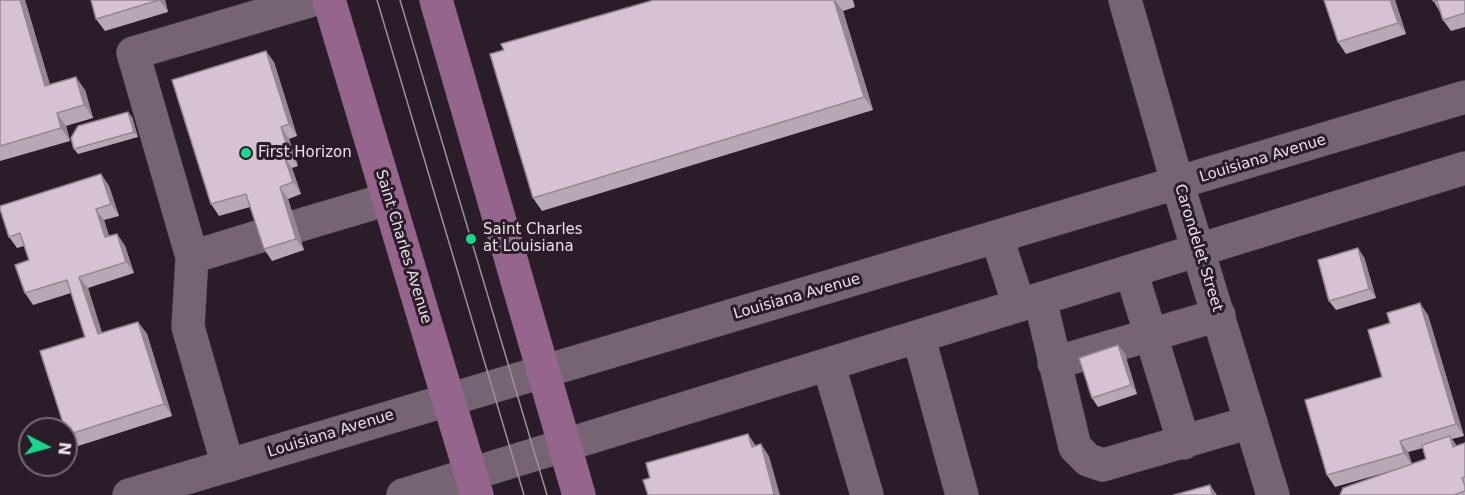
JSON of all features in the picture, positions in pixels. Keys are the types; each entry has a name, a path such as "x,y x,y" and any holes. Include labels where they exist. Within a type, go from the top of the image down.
{"main road":[{"name":"Saint Charles Avenue","path":"328,0 474,485"},
{"path":"436,0 579,495"}],"street":[{"path":"228,466 188,327 192,257 133,53 313,0"},
{"name":"Carondelet Street","path":"1125,0 1178,184 1273,495"},
{"name":"Louisiana Avenue","path":"129,495 1465,97"},
{"path":"403,495 474,485 564,446 1465,168"},
{"path":"297,226 388,199"},
{"path":"192,257 264,236"},
{"path":"997,238 1029,302 1054,363 1075,447 1088,460 1103,465 1251,422"},
{"path":"1131,271 1184,442"},
{"path":"1054,363 1150,333 1218,315"},
{"path":"919,338 962,495"},
{"path":"828,366 867,495"}],"building":[{"path":"0,0 20,0 45,86 76,77 84,105 57,113 61,128 0,146"},
{"path":"91,0 159,0 96,19"},
{"path":"654,0 834,0 864,97 533,198 490,54 504,50 501,44"},
{"path":"1324,0 1390,0 1398,23 1338,42"},
{"path":"1433,0 1465,0 1465,13 1443,20 1437,1"},
{"name":"First Horizon","path":"266,51 289,124 281,127 290,155 284,156 293,182 280,187 296,239 264,249 246,194 211,204 172,80"},
{"path":"128,112 134,132 74,149 71,138 78,126"},
{"path":"101,174 111,204 96,209 105,237 117,234 126,262 79,277 98,334 138,322 164,404 78,431 78,417 61,417 40,351 85,337 67,280 25,293 15,265 29,260 20,233 9,237 0,206"},
{"path":"1358,248 1369,289 1329,301 1318,260"},
{"path":"1420,303 1456,424 1400,441 1404,453 1327,475 1305,400 1382,377 1368,330 1390,323 1387,313"},
{"path":"1118,345 1131,385 1092,398 1079,358"},
{"path":"748,434 752,447 761,444 774,494 648,495 643,480 650,478 646,463"},
{"path":"1450,436 1453,447 1465,443 1465,477 1462,478 1465,491 1454,495 1340,495 1343,488 1426,459 1422,445"},
{"path":"1210,485 1212,495 1174,495"}],"tram line":[{"path":"377,0 524,495"},
{"path":"400,0 547,495"}],"place":[{"name":"First Horizon","path":"246,153"},
{"name":"Saint Charles at Louisiana","path":"471,239"}]}
